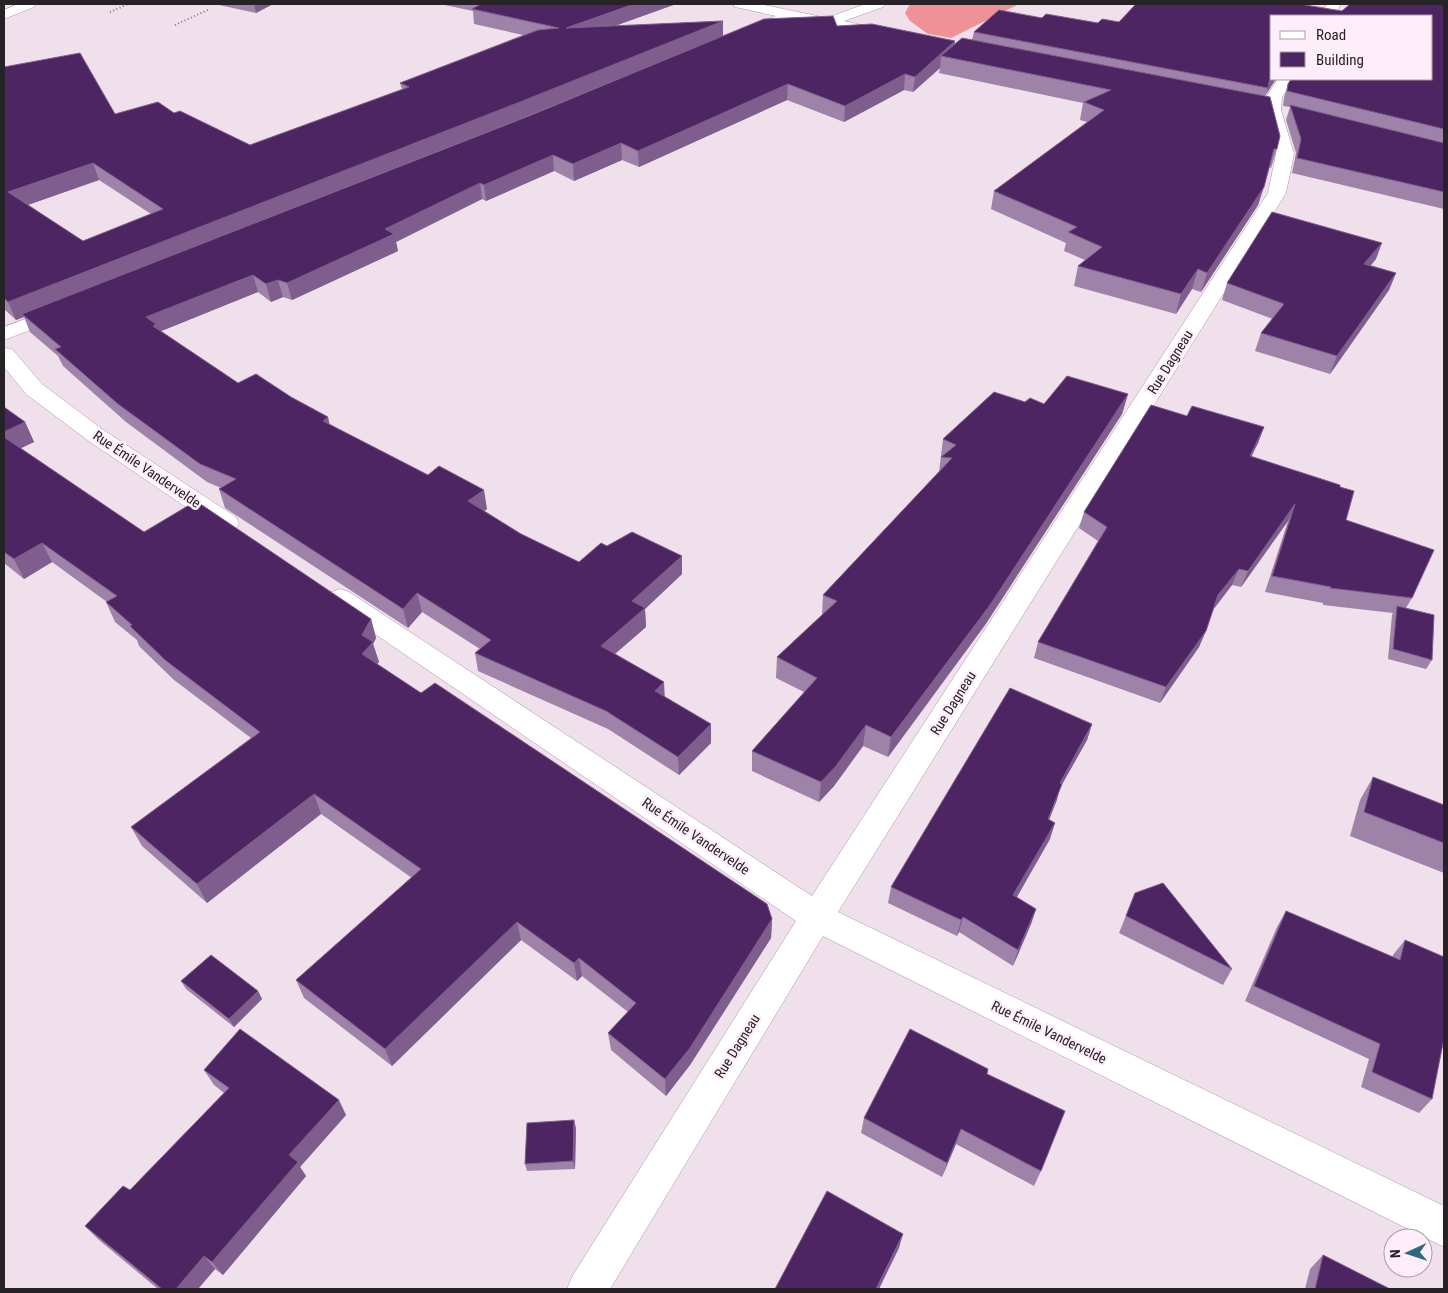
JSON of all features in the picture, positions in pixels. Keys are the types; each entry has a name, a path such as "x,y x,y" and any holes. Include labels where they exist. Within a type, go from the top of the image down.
{"street":[{"path":"4,15 29,4"},
{"path":"751,4 893,36"},
{"path":"826,22 878,4"},
{"path":"1327,15 1334,4"},
{"path":"737,37 791,14"},
{"name":"Rue Dagneau","path":"587,1289 817,917 1277,193 1285,154 1274,97 1285,80"},
{"path":"4,334 77,305"},
{"name":"Rue Émile Vandervelde","path":"4,354 34,389 87,429 244,534"},
{"name":"Rue Émile Vandervelde","path":"318,584 817,917 1444,1227"}],"path":[{"path":"110,12 128,4"},
{"path":"175,25 210,9"}],"shaded area":[{"path":"910,4 1019,4 951,38 928,34 910,21 905,13"}],"building":[{"path":"481,4 634,4 566,28 723,21 8,302 4,298 4,67 80,53 115,114 158,102 174,113 180,111 250,145 409,87 400,83 538,30 559,28 472,9","holes":["93,163 163,209 83,241 8,192"]},
{"path":"1136,4 1299,4 1342,11 1350,4 1444,4 1444,129 1287,91 1290,80 1433,80 1433,15 1270,15 1270,80 1268,88 974,32 999,10 1042,18 1046,14 1098,23 1102,19 1119,22"},
{"path":"833,16 837,26 872,24 955,41 915,77 905,74 845,106 788,84 638,151 621,143 573,164 553,155 484,185 480,183 385,229 394,234 287,283 278,280 266,284 253,275 146,317 156,324 153,326 238,383 256,374 291,397 328,417 323,421 428,475 439,466 484,490 468,501 521,534 579,562 601,543 607,546 632,532 682,556 632,601 645,608 601,646 664,682 655,691 711,724 678,757 606,711 475,653 491,640 417,593 403,609 219,489 236,479 200,464 118,404 55,349 61,347 22,314 534,114 764,19"},
{"path":"962,38 1270,97 1280,136 1277,149 1274,149 1264,187 1207,273 1198,269 1181,294 1078,266 1102,247 1068,232 1077,227 994,191 1104,110 1084,102 1111,90 941,56"},
{"path":"1290,105 1444,143 1444,192 1297,158 1301,139"},
{"path":"1272,212 1382,243 1364,264 1396,273 1337,356 1261,333 1284,304 1227,283"},
{"path":"1067,376 1128,394 990,605 891,737 866,725 836,766 821,782 752,751 817,678 777,657 837,601 823,595 952,458 941,457 956,445 943,439 994,392 1025,402 1030,398 1044,404"},
{"path":"1151,405 1187,416 1192,406 1264,427 1250,456 1354,491 1346,520 1434,550 1412,598 1330,588 1272,576 1295,504 1248,571 1239,569 1218,595 1206,631 1166,687 1038,642 1107,527 1084,512"},
{"path":"4,407 25,422 4,432"},
{"path":"4,437 144,532 196,501 371,619 362,635 373,642 362,654 421,693 435,683 767,904 772,919 690,1048 665,1079 608,1033 636,1003 579,958 574,963 517,922 385,1049 296,980 421,869 314,794 197,884 131,827 260,732 165,660 130,626 132,625 106,602 117,596 42,543 14,559 4,552"},
{"path":"1397,606 1434,615 1432,660 1393,649"},
{"path":"1010,688 1092,724 1060,783 1062,784 1048,819 1055,823 1013,895 1036,909 1018,950 963,917 961,920 891,887"},
{"path":"1373,777 1444,805 1444,843 1364,812"},
{"path":"1163,883 1232,969 1126,916 1135,893"},
{"path":"1286,911 1400,960 1405,940 1444,957 1444,1038 1432,1099 1372,1072 1380,1044 1254,986"},
{"path":"211,955 258,991 229,1019 181,981"},
{"path":"240,1029 339,1100 289,1155 298,1162 212,1262 204,1256 176,1289 162,1289 85,1226 123,1186 130,1190 229,1088 204,1070"},
{"path":"910,1029 988,1069 987,1074 1065,1111 1041,1171 961,1129 947,1163 864,1118"},
{"path":"574,1120 573,1161 525,1164 527,1123"},
{"path":"827,1191 903,1234 876,1289 775,1289"},
{"path":"1323,1255 1390,1289 1315,1289"}]}
